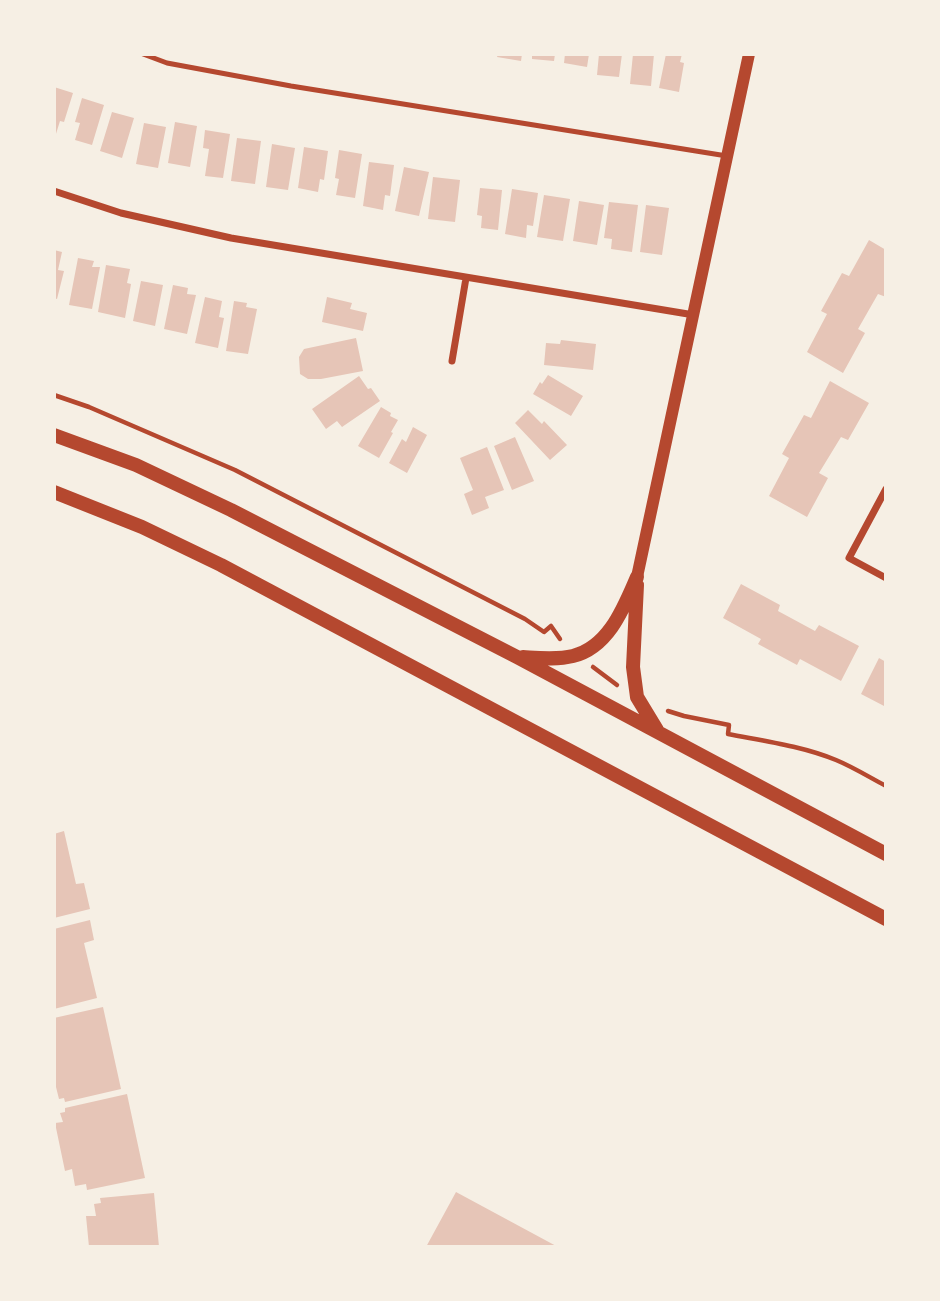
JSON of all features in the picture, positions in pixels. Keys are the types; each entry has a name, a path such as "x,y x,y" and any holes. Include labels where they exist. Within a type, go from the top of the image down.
{"main road":[{"path":"54,435 136,466 231,510 658,731 886,854"},
{"path":"54,492 142,527 221,565 886,919"},
{"path":"517,657 553,659 576,655 589,649 617,620 637,577"},
{"path":"637,577 633,667 637,697 658,731"}],"street":[{"path":"637,577 750,54"},
{"path":"54,191 121,213 231,239 694,315"},
{"path":"452,361 466,278"},
{"path":"886,489 849,558 886,578"}],"lane":[{"path":"143,54 167,63 291,86 727,156"}],"path":[{"path":"54,395 89,407 235,470 513,613 544,632 551,626 576,655 637,697 656,706 684,716 729,725 728,734 783,745 836,760 886,786"}],"building":[{"path":"498,54 522,54 521,61 497,57"},
{"path":"532,54 555,54 554,61 532,59"},
{"path":"565,54 589,54 587,67 564,63"},
{"path":"599,54 622,54 619,77 597,75"},
{"path":"633,54 654,54 651,86 630,84"},
{"path":"666,54 682,54 680,62 684,63 679,92 659,88"},
{"path":"54,87 73,93 64,122 60,121 55,137"},
{"path":"82,98 104,105 92,145 75,140 80,123 75,122"},
{"path":"112,112 134,118 122,158 100,151"},
{"path":"175,122 197,126 190,167 168,163"},
{"path":"144,123 166,127 158,168 136,164"},
{"path":"205,130 230,134 223,178 205,176 209,149 203,148"},
{"path":"237,138 261,141 255,184 231,181"},
{"path":"272,144 295,148 288,190 266,187"},
{"path":"304,147 328,151 324,180 320,179 318,192 298,188"},
{"path":"339,150 362,154 355,198 336,195 339,179 335,178"},
{"path":"369,162 394,165 390,196 385,195 383,210 363,206"},
{"path":"404,167 429,172 419,216 395,211"},
{"path":"433,177 460,180 455,222 428,219"},
{"path":"480,188 502,190 498,230 481,228 482,216 477,215"},
{"path":"512,189 538,193 533,226 527,225 526,238 505,234"},
{"path":"544,195 570,199 563,241 537,237"},
{"path":"579,201 604,205 597,245 573,241"},
{"path":"609,202 638,205 632,252 611,249 612,239 604,238"},
{"path":"646,205 669,208 662,255 640,252"},
{"path":"869,240 886,250 886,297 878,294 858,329 865,333 843,373 807,352 827,314 821,311 842,273 849,276"},
{"path":"54,250 62,252 58,270 64,271 57,299 54,298"},
{"path":"78,258 94,261 92,267 100,267 92,309 69,305"},
{"path":"106,265 130,269 127,283 131,284 125,318 98,312"},
{"path":"141,281 163,285 155,326 133,321"},
{"path":"173,285 188,288 187,294 196,295 187,334 164,329"},
{"path":"205,297 222,301 219,317 224,318 218,348 195,343"},
{"path":"327,297 352,303 350,309 367,313 363,331 322,322"},
{"path":"234,301 247,303 246,307 257,309 248,354 226,351"},
{"path":"356,338 363,371 321,379 308,379 300,374 299,357 304,349"},
{"path":"561,340 596,344 593,370 544,365 546,343 560,344"},
{"path":"548,375 583,396 571,416 533,394"},
{"path":"359,376 380,401 342,427 337,421 326,429 312,409"},
{"path":"830,381 869,403 848,440 841,437 819,473 828,478 807,517 769,496 789,458 782,454 804,415 811,418"},
{"path":"381,407 398,420 379,458 358,446"},
{"path":"528,410 542,424 544,421 567,445 550,460 515,423"},
{"path":"413,427 427,435 407,473 389,463 402,439 406,442"},
{"path":"515,437 534,481 512,490 494,446"},
{"path":"487,447 504,490 485,497 489,508 472,515 464,494 473,490 460,458"},
{"path":"741,584 780,605 778,611 815,631 819,625 859,646 841,681 800,659 797,665 758,644 761,639 723,618"},
{"path":"879,658 886,662 886,707 861,694"},
{"path":"64,831 76,884 84,883 90,909 54,918 54,834"},
{"path":"90,920 94,940 84,943 97,998 54,1009 54,929"},
{"path":"103,1007 121,1089 65,1102 64,1098 59,1099 54,1087 54,1018"},
{"path":"127,1094 145,1178 87,1190 86,1184 75,1186 72,1169 65,1171 55,1123 63,1122 60,1113 65,1112 65,1108"},
{"path":"456,1192 558,1247 426,1247"},
{"path":"154,1193 159,1247 89,1247 86,1216 96,1216 94,1204 101,1203 100,1198"}]}
